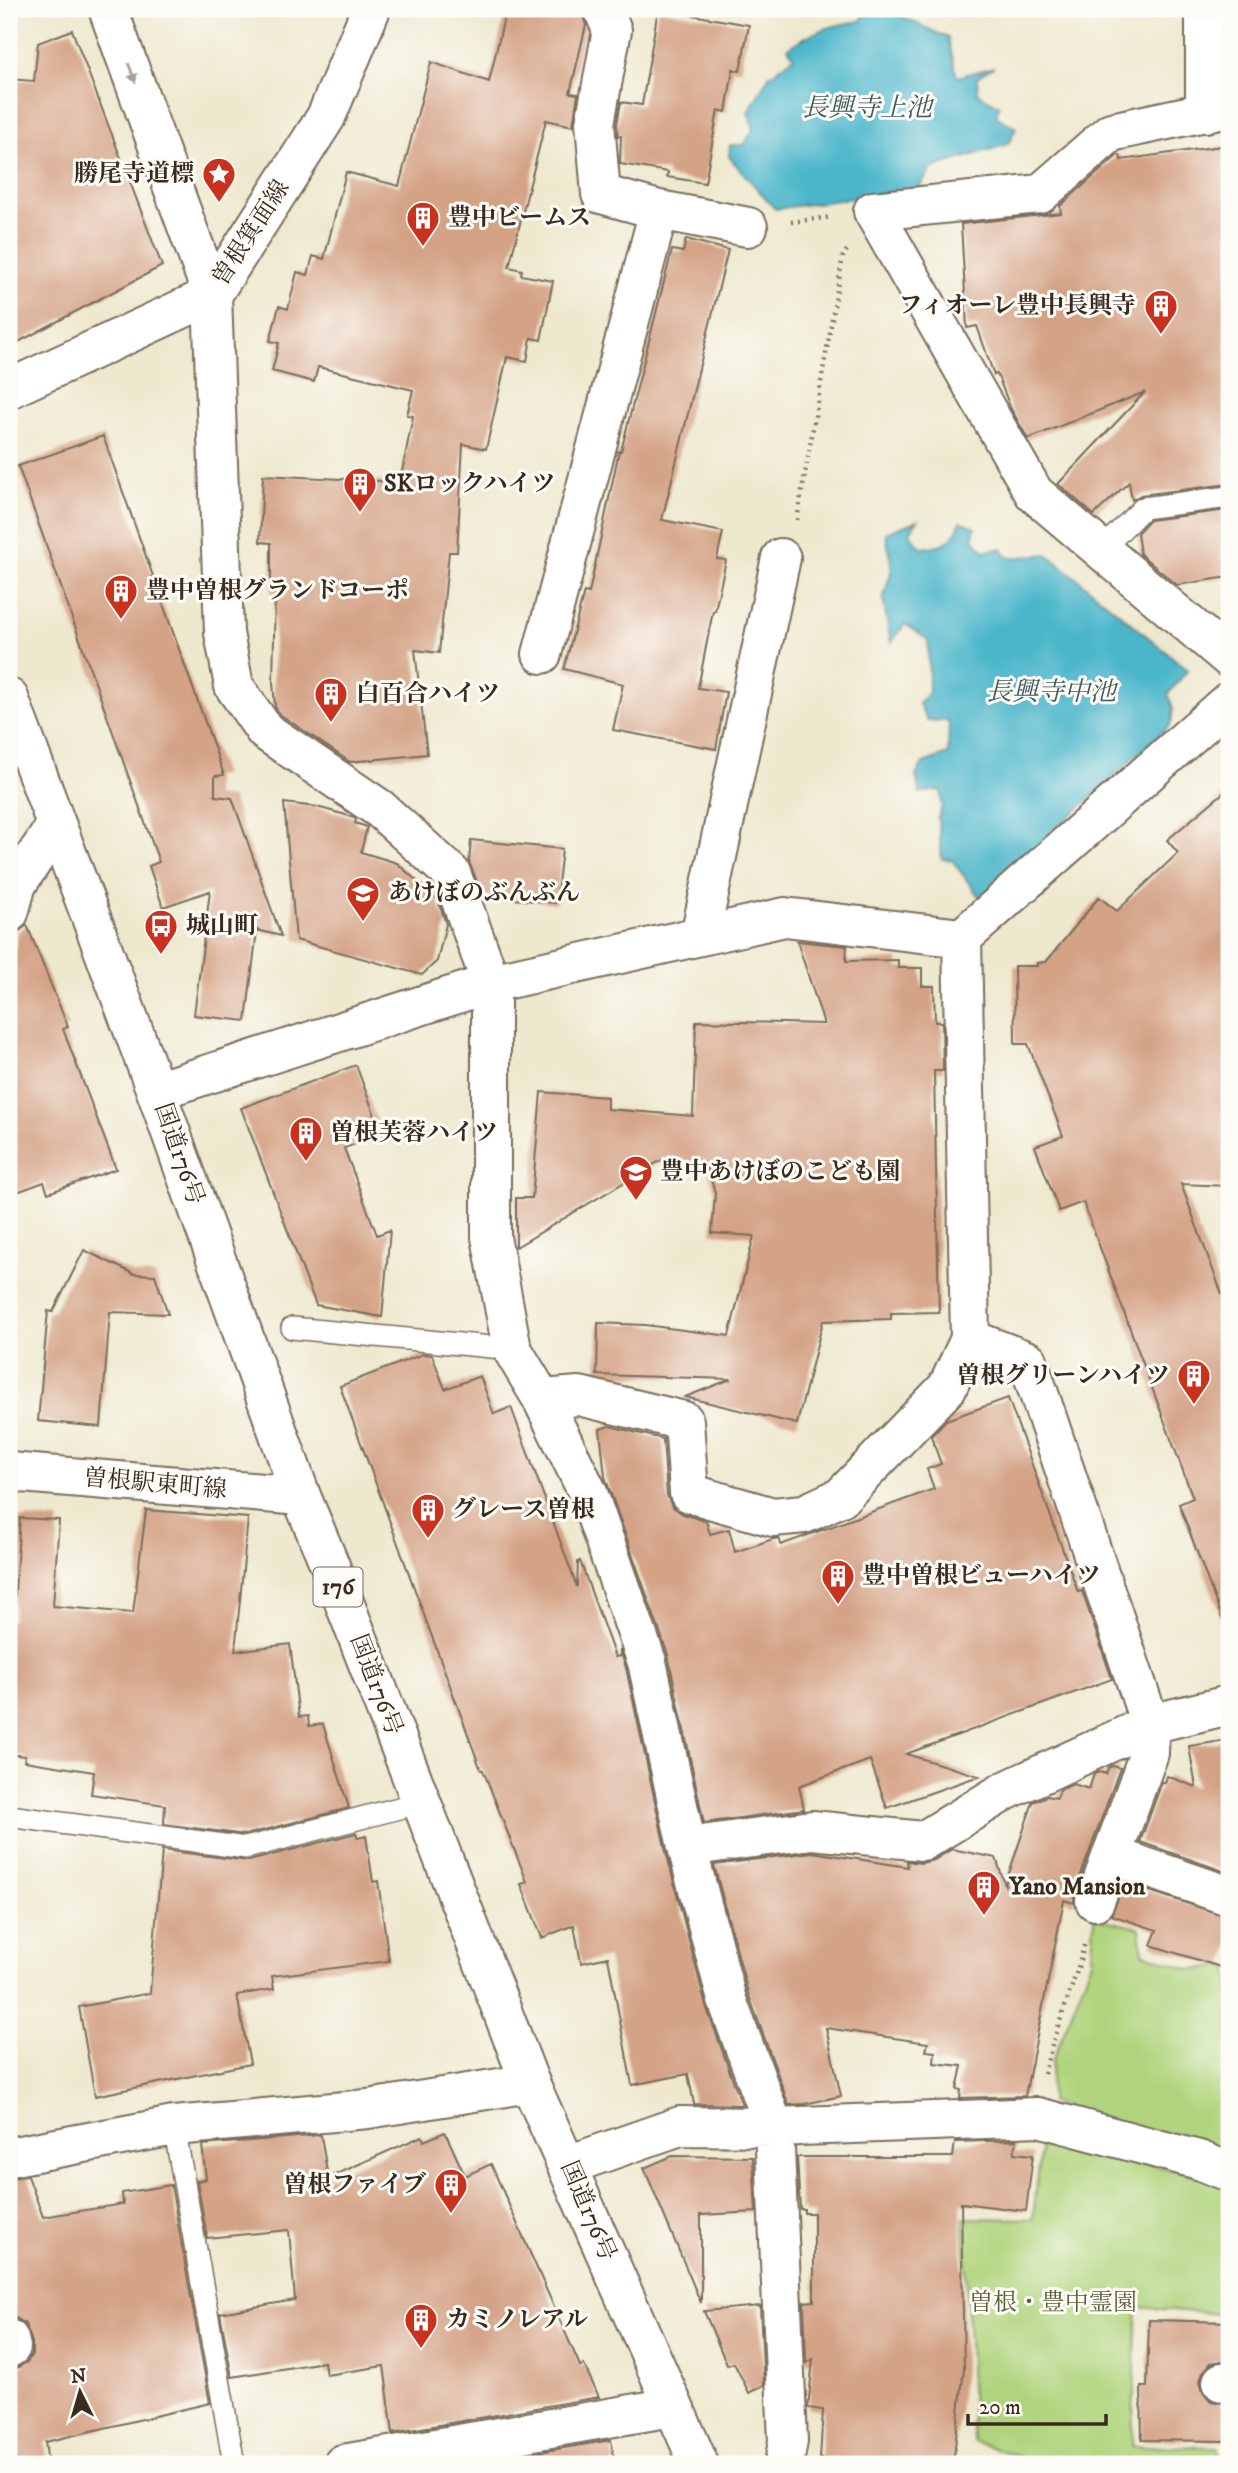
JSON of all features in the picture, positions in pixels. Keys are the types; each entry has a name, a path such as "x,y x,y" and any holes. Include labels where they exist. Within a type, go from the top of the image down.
{"main road":[{"path":"108,9 212,295 224,633 234,686 265,731 380,809 451,873 491,984 491,1237 512,1349 542,1399 588,1493 647,1661 687,1847 727,2000 774,2127 788,2441 784,2464"},
{"name":"曽根箕面線","path":"9,389 212,295 326,117 371,9"},
{"path":"603,9 612,30 595,123 601,194 748,227"},
{"path":"1205,9 1217,110 1111,132 1040,194 873,212 1034,494 1229,658"},
{"path":"542,654 659,209"},
{"path":"700,936 781,558"},
{"name":"国道176号","path":"9,698 55,827 156,1091 301,1496 530,2083 699,2464"},
{"path":"156,1091 491,984 785,917 962,938 1229,701"},
{"path":"9,913 17,884 55,827"},
{"path":"542,1399 579,1396 684,1420 689,1493 773,1517 804,1514 841,1497 947,1388 970,1339 962,938"},
{"path":"970,1339 1028,1361 1150,1724 1149,1753 1096,1901"},
{"name":"曽根駅東町線","path":"9,1472 301,1496"},
{"path":"687,1847 812,1830 923,1841 1005,1791 1150,1724 1229,1705"},
{"path":"1113,1856 1229,1896"},
{"path":"9,2157 174,2126 368,2109 530,2083"},
{"path":"568,2165 680,2126 774,2127 1038,2117 1199,2160 1229,2172"},
{"path":"343,2464 672,2407"}],"lane":[{"path":"1101,550 1143,508 1229,497"},
{"path":"292,1328 512,1349"},
{"path":"9,1816 246,1849 422,1802"},
{"path":"174,2126 234,2464"}],"path":[{"path":"748,227 873,212"},
{"path":"781,558 793,540 843,256 873,212"},
{"path":"1031,2117 1050,2048 1077,1975 1096,1901"}],"green space":[{"path":"1094,1918 1140,1928 1143,1953 1189,1969 1229,1966 1229,2158 1050,2102 1052,2062 1092,1961"},
{"name":"曽根・豊中霊園","path":"1042,2137 1229,2184 1229,2315 1137,2307 1132,2446 1219,2447 1219,2464 1041,2464 973,2441 964,2218 1033,2219"}],"water":[{"name":"長興寺上池","path":"866,9 885,9 948,38 957,77 994,67 977,77 978,94 999,105 996,116 1016,128 1008,144 932,168 918,189 775,209 729,157 730,145 744,145 754,128 748,112 769,76 794,57 788,48 823,30 861,21"},
{"name":"長興寺中池","path":"918,520 910,532 915,542 923,548 947,542 955,534 961,521 975,527 973,539 984,551 1002,548 1006,556 1012,558 1047,554 1188,670 1168,694 1173,708 1171,724 980,898 952,860 942,859 938,818 942,807 941,790 920,793 916,776 923,763 948,754 949,721 927,720 919,704 929,691 928,640 905,624 891,643 883,599 892,569 886,533"}],"building":[{"path":"506,9 550,9 583,16 586,25 570,93 578,94 573,126 546,120 509,267 522,270 521,275 553,281 541,340 531,338 527,361 507,357 486,449 463,444 457,552 449,552 439,653 415,650 427,754 350,762 281,715 275,707 275,593 271,593 271,543 260,542 263,475 400,482 413,416 407,415 413,390 318,367 314,382 272,371 279,343 270,341 279,306 288,309 297,272 308,275 313,256 324,259 346,172 399,186 431,62 489,82"},
{"path":"658,9 749,25 740,71 733,69 726,112 718,110 705,183 667,177 668,172 620,164 621,136 618,136 617,124 621,102 642,105"},
{"path":"72,30 162,266 9,347 9,79 34,81 38,43"},
{"path":"1229,145 1229,484 1141,495 1132,500 1129,482 1094,515 1058,484 1145,392 1028,439 1011,409 997,374 994,375 977,326 967,328 961,224 1061,213 1060,206 1118,155 1121,160"},
{"path":"686,239 728,250 662,520 723,532 717,559 726,560 698,688 726,692 716,749 613,730 623,684 564,669 584,592 589,593 619,451 672,250 683,252"},
{"name":"豊中曽根グランドコーポ","path":"103,436 224,775 215,776 215,796 232,798 281,936 257,930 246,1021 194,1015 210,891 163,907 149,866 159,862 18,466"},
{"path":"1229,510 1229,577 1177,585 1140,554 1137,533 1149,520"},
{"path":"1229,788 1229,1186 1181,1184 1229,1313 1229,1628 1226,1629 1179,1504 1193,1498 1083,1202 1059,1211 1035,1146 1063,1136 1028,1044 1015,1044 1014,966 1037,966 1037,963 1046,962 1099,897 1117,911 1178,853 1167,840"},
{"path":"284,803 317,807 353,817 356,819 355,823 367,827 361,852 397,863 438,900 446,924 437,961 422,975 296,940"},
{"path":"471,840 562,849 556,903 483,896 469,862"},
{"path":"27,925 68,1027 63,1029 116,1169 48,1193 44,1182 9,1195 9,987 18,932"},
{"path":"797,941 847,946 846,961 898,960 898,968 922,968 922,986 934,986 935,1022 942,1022 943,1071 934,1071 939,1312 891,1313 891,1319 823,1321 797,1424 685,1397 731,1379 597,1375 598,1323 645,1325 729,1336 754,1236 712,1233 715,1192 706,1164 665,1158 516,1247 516,1198 532,1198 541,1092 607,1097 607,1109 693,1116 696,1021 824,1024"},
{"name":"曽根芙蓉ハイツ","path":"356,1065 382,1135 344,1148 377,1235 390,1230 382,1317 316,1305 241,1108"},
{"path":"84,1250 134,1274 155,1275 168,1314 110,1312 101,1427 38,1421 48,1311 53,1312"},
{"path":"423,1354 432,1355 445,1389 480,1376 494,1414 511,1407 577,1587 580,1561 615,1657 620,1656 620,1650 666,1852 706,2006 742,2105 694,2104 688,2074 632,2085 608,1957 581,1963 574,1925 542,1938 521,1884 527,1882 481,1770 340,1386"},
{"path":"1008,1398 1078,1592 1082,1591 1112,1679 906,1754 979,1776 887,1808 870,1760 799,1786 804,1809 704,1823 668,1655 605,1477 600,1429 609,1426 663,1439 667,1495 672,1506 683,1514 706,1521 710,1534 729,1529 735,1552 779,1538 781,1545 934,1489 927,1469 941,1464 931,1436 946,1420"},
{"path":"146,1510 248,1518 235,1651 290,1644 299,1717 308,1716 309,1726 323,1724 349,1808 245,1835 164,1824 165,1805 91,1794 94,1772 24,1761 25,1756 9,1754 9,1620 13,1620 20,1518 59,1520 53,1606 133,1613"},
{"path":"1229,1740 1229,1873 1140,1842 1162,1782 1165,1783 1167,1776 1196,1787 1189,1746"},
{"path":"1112,1766 1120,1768 1074,1894 1074,1903 1064,1900 1025,2096 960,2098 961,2090 957,2089 962,2066 934,2063 935,2052 926,2051 928,2043 826,2028 841,2096 789,2105 748,1993 714,1865 812,1852 908,1867 907,1861 921,1863 934,1860 952,1849 996,1858 1005,1885 1033,1802 1047,1796 1057,1798 1060,1790 1073,1784 1089,1789 1094,1774 1106,1774"},
{"path":"356,1833 358,1838 366,1836 373,1882 378,1881 389,1961 272,1976 274,1989 237,1995 250,2064 95,2096 79,2007 150,1993 162,1850 249,1861"},
{"path":"1125,1883 1229,1917 1229,1947 1223,1968 1151,1945 1157,1930 1111,1915"},
{"path":"445,2132 465,2176 491,2164 580,2366 584,2365 599,2397 393,2433 384,2366 326,2375 324,2362 232,2377 220,2313 295,2300 289,2230 207,2238 197,2181 206,2179 202,2145 321,2135 328,2178 422,2136 424,2141"},
{"path":"1017,2140 1014,2153 1033,2155 1026,2211 961,2203 964,2369 953,2464 890,2464 820,2459 823,2410 808,2408 813,2359 806,2363 804,2302 814,2301 814,2213 804,2213 804,2209 800,2209 797,2157 953,2157 955,2142"},
{"path":"672,2156 753,2157 756,2212 701,2215 701,2303 644,2168"},
{"path":"28,2176 43,2217 123,2204 122,2193 171,2185 210,2403 45,2442 48,2464 9,2464 9,2368 17,2368 27,2362 32,2354 32,2342 25,2324 16,2318 9,2318 9,2178"},
{"path":"760,2306 764,2385 749,2393 734,2363 727,2365 704,2311"},
{"path":"1149,2320 1229,2322 1229,2360 1211,2363 1203,2372 1200,2381 1203,2392 1211,2401 1228,2404 1227,2441 1142,2440 1141,2387 1147,2387"},
{"path":"611,2440 615,2464 470,2464"}],"place":[{"name":"勝尾寺道標","path":"219,204"},
{"name":"豊中ビームス","path":"423,248"},
{"name":"フィオーレ豊中長興寺","path":"1161,336"},
{"name":"SKロックハイツ","path":"360,514"},
{"name":"豊中曽根グランドコーポ","path":"121,621"},
{"name":"白百合ハイツ","path":"331,724"},
{"name":"あけぼのぶんぶん","path":"363,923"},
{"name":"城山町","path":"161,956"},
{"name":"曽根芙蓉ハイツ","path":"306,1163"},
{"name":"豊中あけぼのこども園","path":"636,1202"},
{"name":"曽根グリーンハイツ","path":"1194,1406"},
{"name":"グレース曽根","path":"428,1540"},
{"name":"豊中曽根ビューハイツ","path":"838,1606"},
{"name":"Yano Mansion","path":"984,1917"},
{"name":"曽根ファイブ","path":"451,2215"},
{"name":"カミノレアル","path":"421,2350"}]}
